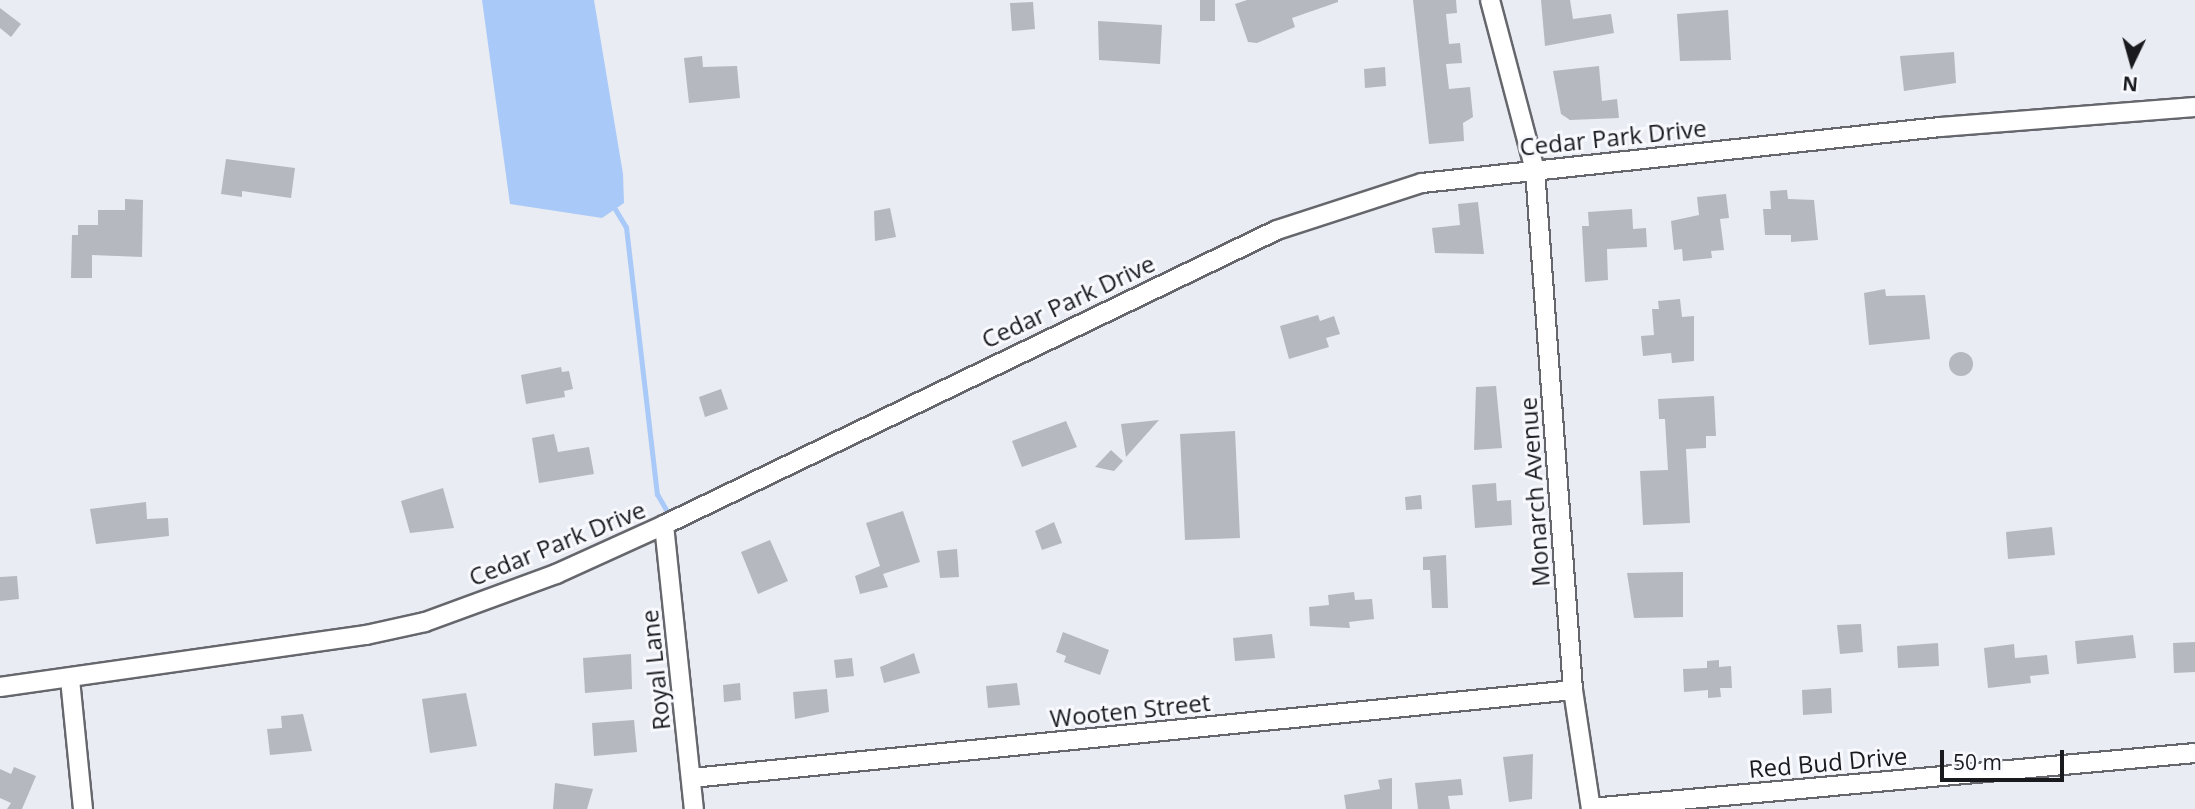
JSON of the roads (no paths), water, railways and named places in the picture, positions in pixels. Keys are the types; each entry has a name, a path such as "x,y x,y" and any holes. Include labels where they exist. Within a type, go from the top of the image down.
{"street":[{"name":"Monarch Avenue","path":"1490,0 1535,170 1573,690 1591,808"},
{"name":"Cedar Park Drive","path":"0,687 71,679 425,622 556,574 664,526 1277,230 1422,183 1940,127 2195,107"},
{"name":"Royal Lane","path":"664,526 694,809"},
{"path":"71,679 83,809"},
{"name":"Wooten Street","path":"692,778 1573,690"},
{"name":"Red Bud Drive","path":"1591,808 2195,753"}],"water":[{"path":"482,0 594,0 623,174 624,203 602,218 510,204"}],"waterway":[{"path":"612,204 626,227 657,494 667,511"}]}
